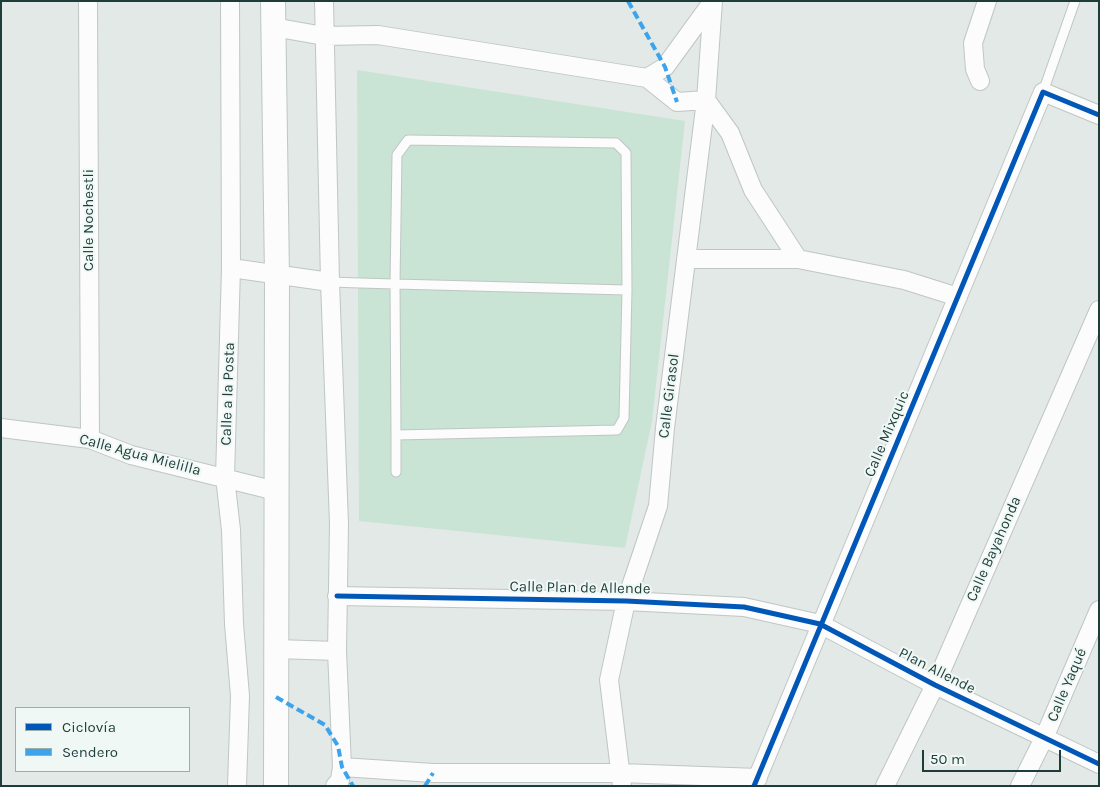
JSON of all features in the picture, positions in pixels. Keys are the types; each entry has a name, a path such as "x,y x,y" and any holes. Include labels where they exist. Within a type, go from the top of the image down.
{"street":[{"name":"Calle Nochestli","path":"88,1 90,439"},
{"name":"Calle a la Posta","path":"230,1 231,268 225,477 231,530 234,624 240,696 237,786"},
{"path":"273,1 277,276 276,786"},
{"path":"324,1 330,282 339,524 337,651 342,767 340,780 334,786"},
{"path":"647,78 665,67 713,1"},
{"name":"Calle Girasol","path":"621,779 609,680 626,601 658,506 706,100 713,1"},
{"path":"980,80 975,69 972,44 987,1"},
{"path":"273,27 324,36 378,35 647,78 677,102 706,100 730,133 753,190 798,258"},
{"path":"1043,92 1099,115"},
{"name":"Calle Mixquic","path":"756,782 820,624 1043,92"},
{"path":"686,260 798,258 904,280 958,298"},
{"path":"231,268 330,282"},
{"name":"Calle Bayahonda","path":"885,786 935,685 1099,310"},
{"name":"Calle Agua Mielilla","path":"1,428 90,439 131,455 276,491"},
{"name":"Calle Plan de Allende","path":"337,596 626,601 744,607 820,624"},
{"name":"Calle Yaqué","path":"1020,786 1044,738 1099,610"},
{"name":"Plan Allende","path":"820,624 935,685 1099,764"},
{"path":"276,649 337,651"},
{"path":"342,767 433,773 756,782"}],"lane":[{"name":"Calle Mixquic","path":"1043,92 1075,1"},
{"path":"396,435 617,430 624,418 627,290 626,152 616,143 408,140 396,155 395,284 396,472"},
{"path":"330,282 627,290"}],"green space":[{"path":"357,70 685,121 652,421 625,548 359,521"}],"marked path":[{"path":"628,1 665,67 677,102"},
{"path":"276,697 325,725 338,746 342,767 353,786"},
{"path":"425,786 433,773"}],"cycle path":[{"path":"754,786 1043,92 1099,115"},
{"path":"337,596 626,601 744,607 820,624 935,685 1099,764"}]}
